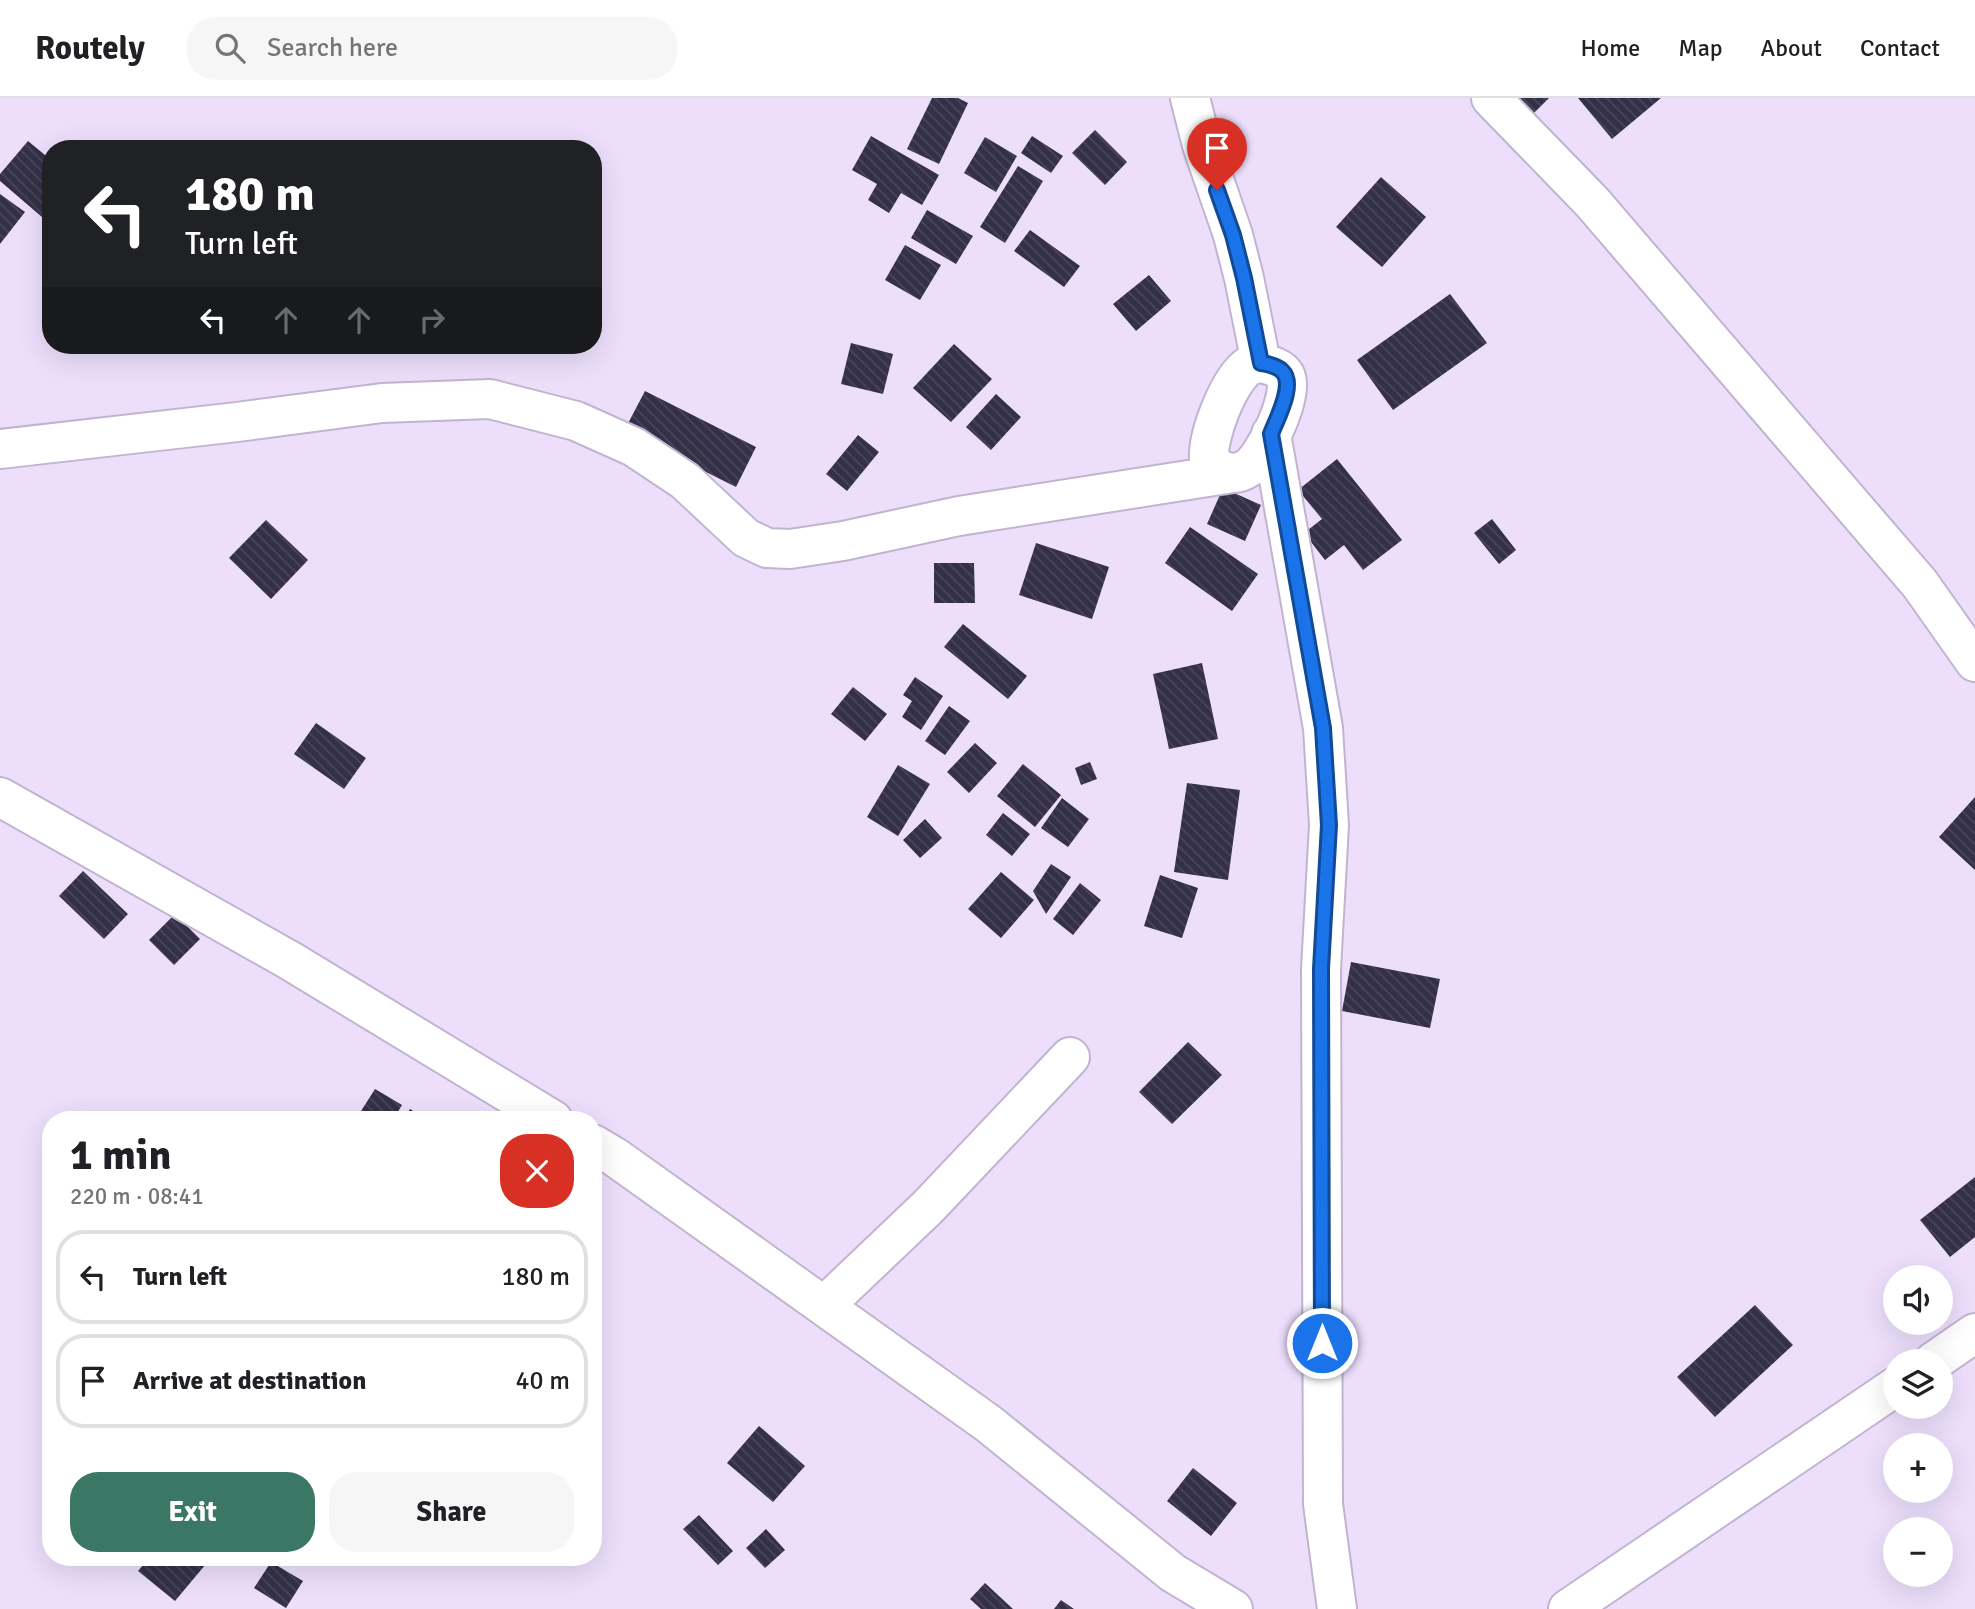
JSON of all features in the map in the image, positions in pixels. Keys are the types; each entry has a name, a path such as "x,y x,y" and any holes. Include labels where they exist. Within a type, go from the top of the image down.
{"street":[{"path":"1190,98 1202,145 1233,235 1261,363"},
{"path":"1491,98 1592,202 1920,584 1975,662"},
{"path":"0,449 382,403 490,399 576,421 634,447 685,481 746,538 767,548 790,549 843,541 958,516 1233,473 1247,469 1260,456 1286,397 1288,383 1283,372 1274,366 1261,363 1250,365 1224,400 1208,449 1209,460 1217,469 1233,473"},
{"path":"1271,434 1323,728 1329,825 1321,969 1323,1503 1337,1609"},
{"path":"0,797 289,960 538,1111"},
{"path":"825,1305 928,1207 1070,1057"},
{"path":"602,1149 825,1305 989,1424 1173,1573 1233,1609"},
{"path":"1952,1349 1975,1333"},
{"path":"1568,1609 1883,1395"}],"building":[{"path":"932,98 958,98 968,103 939,164 907,149"},
{"path":"1510,98 1549,98 1529,118"},
{"path":"1578,98 1661,98 1612,139"},
{"path":"1095,130 1127,162 1105,185 1072,153"},
{"path":"871,136 939,175 922,205 901,193 889,213 868,200 877,184 852,170"},
{"path":"1032,136 1063,156 1051,173 1021,153"},
{"path":"985,137 1017,156 996,192 964,173"},
{"path":"28,141 42,153 42,217 0,181 0,174"},
{"path":"1018,166 1043,181 1005,243 980,227"},
{"path":"1381,177 1426,217 1382,267 1336,227"},
{"path":"0,194 25,212 0,244"},
{"path":"927,210 973,236 956,264 911,238"},
{"path":"1030,230 1080,266 1064,287 1014,251"},
{"path":"905,245 941,265 920,300 885,280"},
{"path":"1149,275 1171,301 1136,331 1113,304"},
{"path":"1450,294 1487,343 1393,410 1357,360"},
{"path":"851,343 893,354 883,394 841,384"},
{"path":"954,344 992,379 951,422 913,388"},
{"path":"645,391 756,447 736,487 624,431"},
{"path":"996,394 1021,417 991,450 966,427"},
{"path":"858,435 879,452 847,491 826,474"},
{"path":"1337,459 1402,540 1363,570 1344,545 1325,560 1304,533 1322,519 1298,490"},
{"path":"1223,488 1261,505 1245,541 1207,524"},
{"path":"1492,519 1516,550 1499,564 1474,533"},
{"path":"266,520 308,560 271,599 229,558"},
{"path":"1190,527 1258,574 1232,611 1165,563"},
{"path":"1036,543 1109,567 1092,619 1019,595"},
{"path":"934,563 974,563 975,603 934,603"},
{"path":"963,624 1027,676 1008,699 944,647"},
{"path":"1202,663 1218,739 1169,749 1153,674"},
{"path":"915,677 943,696 921,730 902,717 912,701 903,695"},
{"path":"853,687 887,714 865,741 831,714"},
{"path":"949,706 970,721 945,755 925,741"},
{"path":"316,723 366,758 344,789 294,754"},
{"path":"975,743 997,763 969,793 947,772"},
{"path":"1090,762 1097,779 1081,785 1075,768"},
{"path":"1023,764 1061,795 1035,827 997,796"},
{"path":"898,765 930,784 898,836 867,817"},
{"path":"1187,783 1240,790 1228,880 1174,872"},
{"path":"1975,797 1975,870 1939,837"},
{"path":"1062,798 1089,819 1068,847 1041,828"},
{"path":"1003,813 1030,834 1012,856 986,835"},
{"path":"925,819 942,838 920,858 903,840"},
{"path":"1051,864 1071,877 1046,914 1033,891"},
{"path":"83,871 128,914 104,939 59,896"},
{"path":"1001,872 1034,900 1001,938 968,909"},
{"path":"1160,875 1198,888 1182,938 1144,926"},
{"path":"1080,883 1101,900 1073,935 1053,919"},
{"path":"175,914 200,939 174,965 149,940"},
{"path":"1351,962 1440,979 1430,1028 1342,1011"},
{"path":"1188,1042 1222,1075 1172,1124 1139,1092"},
{"path":"375,1089 402,1105 398,1111 361,1111"},
{"path":"1975,1177 1975,1237 1950,1257 1920,1220"},
{"path":"1755,1305 1793,1345 1715,1417 1677,1377"},
{"path":"759,1426 805,1466 773,1502 727,1463"},
{"path":"1193,1468 1237,1503 1211,1536 1167,1501"},
{"path":"699,1515 733,1551 718,1565 683,1529"},
{"path":"766,1529 785,1550 765,1568 746,1548"},
{"path":"142,1566 204,1566 175,1601 138,1571"},
{"path":"268,1566 278,1566 303,1581 286,1608 254,1588"},
{"path":"985,1583 1013,1609 981,1609 970,1599"},
{"path":"1061,1600 1074,1609 1054,1609"}],"route":[{"path":"1217,190 1244,278 1261,363 1274,366 1283,372 1288,383 1286,397 1271,434 1323,728 1329,825 1321,969 1322,1343"}]}
